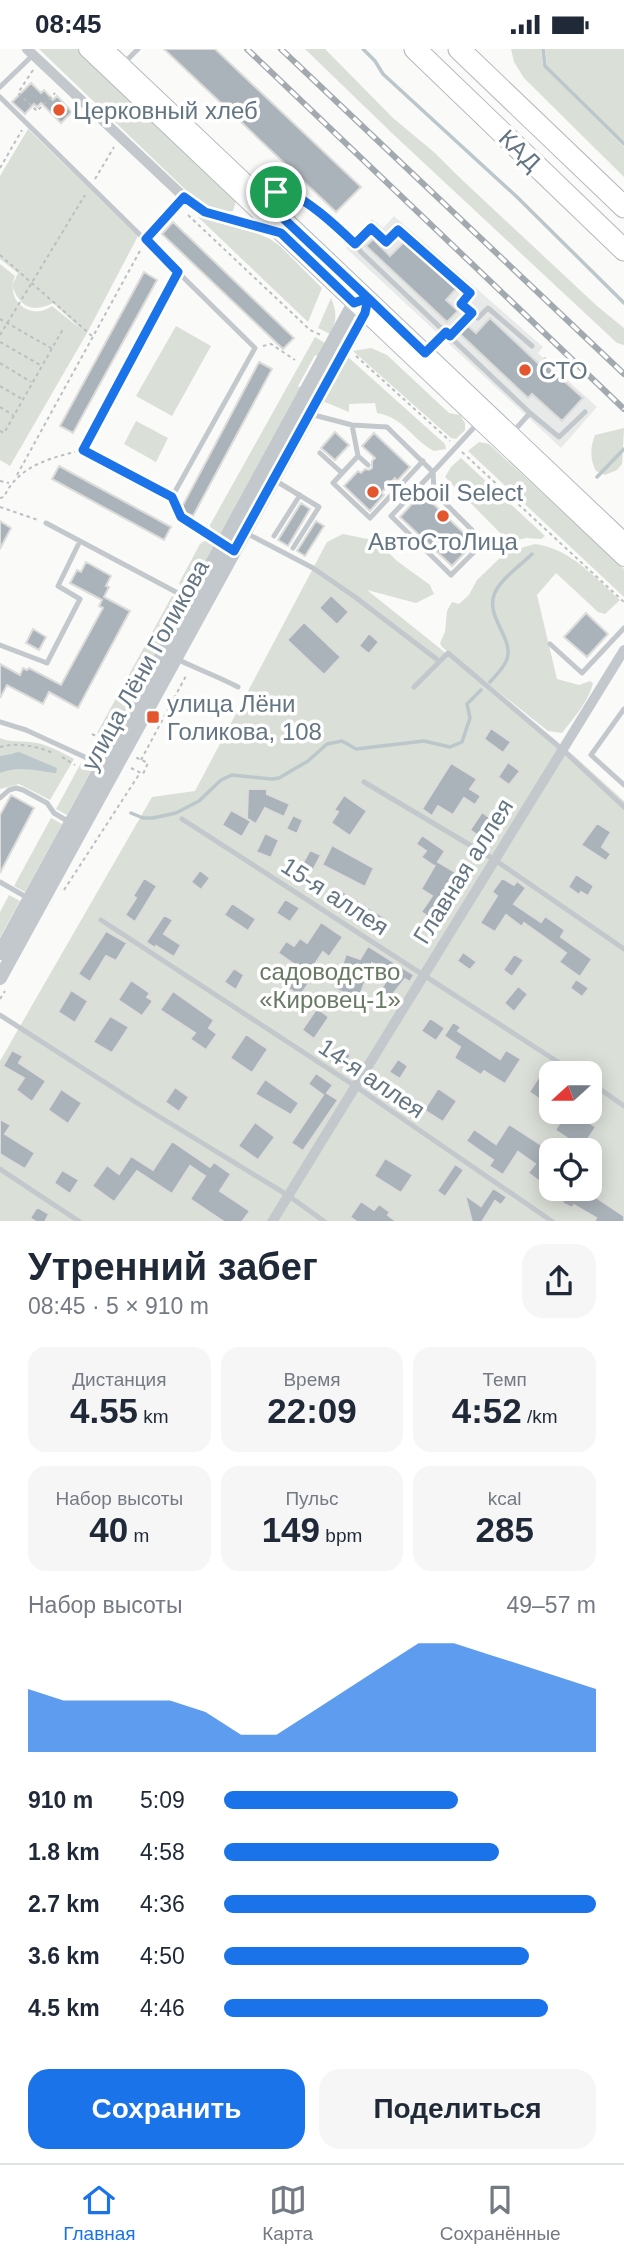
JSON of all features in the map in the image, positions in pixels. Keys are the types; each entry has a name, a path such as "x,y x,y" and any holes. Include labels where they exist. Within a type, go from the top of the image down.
{"highway":[{"name":"КАД","path":"415,49 624,250"},
{"name":"КАД","path":"459,49 624,207"}],"main road":[{"path":"87,49 281,233 362,305 425,353 624,541"},
{"path":"105,49 267,203 362,305 624,558"}],"street":[{"path":"30,52 184,197 205,212 281,233"},
{"name":"улица Лёни Голикова","path":"0,953 35,902 362,305"},
{"name":"улица Лёни Голикова","path":"239,529 273,479 303,411"},
{"name":"Главная аллея","path":"272,1221 624,650"},
{"name":"улица Лёни Голикова","path":"4,981 35,902"}],"lane":[{"path":"122,65 138,49"},
{"path":"0,86 30,52"},
{"path":"0,97 255,348 172,497"},
{"path":"267,203 281,187 322,212 530,413 559,437 585,412"},
{"path":"146,239 184,197"},
{"path":"355,244 371,228 386,242 398,230 470,293 461,304 478,319 488,308 532,346"},
{"path":"178,272 83,450 172,497 181,517 228,548"},
{"path":"425,353 472,313"},
{"path":"303,411 352,425 387,427 433,472 434,492 484,542 451,575 391,516 433,472 457,447 480,421"},
{"path":"511,434 530,413"},
{"path":"352,425 358,456 368,465"},
{"path":"320,453 342,473"},
{"path":"358,456 333,483 370,518 423,461"},
{"path":"273,479 318,507 293,548"},
{"path":"389,485 395,491"},
{"path":"274,536 300,495"},
{"path":"46,523 198,603"},
{"path":"239,529 313,568 439,661"},
{"path":"0,645 47,663 80,599 58,586 80,541"},
{"path":"550,644 582,673 624,628"},
{"path":"414,687 447,653 563,750 624,807"},
{"path":"170,655 238,687"},
{"path":"624,709 591,755 624,785"},
{"path":"0,722 26,730 108,768"},
{"path":"364,782 495,860 624,949"},
{"path":"0,798 9,790 23,790 47,803 54,813 76,826"},
{"name":"15-я аллея","path":"182,819 557,1061"},
{"path":"0,882 35,902"},
{"name":"14-я аллея","path":"101,920 355,1086 552,1221"},
{"path":"0,1015 325,1221"},
{"path":"602,1091 624,1106"},
{"path":"0,1169 80,1221"}],"path":[{"path":"35,67 18,93 37,111 58,90"},
{"path":"0,168 25,125"},
{"path":"0,335 115,145"},
{"path":"0,498 4,497 18,475 146,239"},
{"path":"0,255 93,337"},
{"path":"0,320 52,348"},
{"path":"0,431 4,433 63,329"},
{"path":"0,342 42,366"},
{"path":"255,348 271,344 295,360"},
{"path":"352,353 624,602"},
{"path":"0,363 32,383"},
{"path":"0,386 23,400"},
{"path":"0,407 14,416"},
{"path":"18,475 52,457 83,450"},
{"path":"0,481 10,484"},
{"path":"0,507 36,519"},
{"path":"141,760 190,669"},
{"path":"92,734 107,742"},
{"path":"0,747 37,747 59,755 75,765"},
{"path":"64,890 141,773 143,774 148,763 130,754"},
{"path":"128,767 141,773"},
{"path":"0,999 4,981"}],"shaded area":[{"path":"394,216 543,347 538,353 597,407 561,448 346,248 372,219 383,228"},
{"path":"19,752 57,768 56,773 21,769 0,773 0,756"}],"green space":[{"path":"39,49 78,49 231,194 236,201 233,211 216,209 190,194"},
{"path":"305,49 325,49 393,118 435,153 597,306 624,328 624,345 617,343"},
{"path":"511,49 541,49 543,66 624,147 624,177 524,78 514,62"},
{"path":"545,49 624,49 624,143 547,66"},
{"path":"28,129 138,236 87,333 10,466 0,460 0,264 15,276 13,284 18,273 0,259 0,176","holes":["13,288 23,304 39,308 53,303 82,330 52,306 41,311 21,306 14,296"]},
{"path":"198,217 256,233 280,246 322,288 308,322"},
{"path":"331,298 335,316 330,334 318,328"},
{"path":"176,326 211,346 172,416 136,396"},
{"path":"315,337 325,343 298,386 301,388 219,538 211,532 210,525"},
{"path":"371,348 387,355 449,413 460,415 465,423 465,430 456,439 451,438 353,351"},
{"path":"349,358 445,444 446,449 434,451 426,446 394,419 377,413 375,403 349,404 349,412 325,402 323,398 345,359"},
{"path":"136,421 168,438 156,462 124,444"},
{"path":"624,428 622,464 617,470 605,475 596,471 591,453 595,435"},
{"path":"479,442 489,444 624,569 624,597 468,451"},
{"path":"461,458 545,536 541,539 526,538 509,542 445,477"},
{"name":"садоводство «Кировец-1»","path":"343,534 377,541 397,561 430,585 434,594 416,603 367,590 572,754 624,801 624,1221 0,1221 0,1061 152,797 195,791 327,542"},
{"path":"206,540 215,546 189,592 181,588 179,583 200,544"},
{"path":"535,544 559,551 571,558 620,600 605,614 598,612 556,573 537,595 557,679 579,685 590,681 593,683 576,716 562,733 548,731 440,643 445,632 447,611 452,602 459,604 469,595 477,580 510,551"},
{"path":"172,596 184,602 109,739 97,733"},
{"path":"0,738 41,744 74,759 50,800 19,784 0,789 0,773 10,768 56,772 56,769 13,753 0,756"},
{"path":"81,763 92,769 67,815 56,809"},
{"path":"51,818 62,824 25,892 14,886"},
{"path":"9,895 20,901 0,937 0,912"}],"building":[{"path":"164,49 215,49 361,187 336,212"},
{"path":"31,83 41,93 44,90 53,100 57,96 72,112 61,123 41,103 37,107 34,104 25,114 12,102"},
{"path":"173,222 294,338 283,349 162,234"},
{"path":"373,239 390,256 404,242 456,289 446,300 458,311 447,322 366,246"},
{"path":"144,272 157,280 73,433 60,426"},
{"name":"СТО","path":"490,318 539,364 545,358 555,368 552,370 583,398 562,421 532,394 528,398 460,334 468,326 476,333"},
{"path":"259,362 272,369 193,516 184,512 182,507"},
{"path":"335,432 349,445 335,460 321,448"},
{"path":"374,433 410,467 381,493 384,495 370,511 344,486 358,471 361,473 372,468 375,458 362,446"},
{"path":"59,466 171,527 164,540 52,479"},
{"path":"422,493 474,543 452,566 400,517"},
{"path":"301,503 310,509 288,546 278,540"},
{"path":"0,521 11,528 0,549"},
{"path":"316,521 324,526 305,556 297,551"},
{"path":"86,562 111,576 104,597 130,611 78,708 49,692 43,704 7,685 0,698 0,664 20,675 23,668 29,668 61,685 103,608 99,606 102,600 70,583 77,570 81,572"},
{"path":"331,595 349,612 337,625 319,608"},
{"path":"586,613 608,634 587,657 564,637"},
{"path":"304,622 341,657 324,675 287,640"},
{"path":"33,629 46,637 39,650 26,643"},
{"path":"369,633 379,642 369,654 359,646"},
{"path":"491,728 511,742 503,753 484,739"},
{"path":"508,762 520,771 509,785 498,777"},
{"path":"451,763 477,779 470,789 481,796 475,805 464,798 453,815 438,806 432,816 422,809"},
{"path":"248,789 267,789 267,794 290,804 284,817 265,808 256,824 247,819"},
{"path":"11,795 34,808 0,873 0,815"},
{"path":"344,795 367,811 350,836 331,823 338,812 334,810"},
{"path":"231,810 251,821 242,837 222,825"},
{"path":"482,812 496,822 484,840 470,830"},
{"path":"293,815 303,820 297,834 286,829"},
{"path":"597,823 611,832 602,847 611,854 606,861 581,845"},
{"path":"265,833 279,840 271,858 256,852"},
{"path":"422,835 445,851 438,862 460,875 432,919 421,912 432,896 421,889 435,865 421,857 426,851 416,844"},
{"path":"332,845 374,868 365,887 322,865"},
{"path":"310,850 321,855 312,872 301,866"},
{"path":"200,870 210,878 201,890 191,882"},
{"path":"576,874 594,886 588,896 581,892 579,895 568,887"},
{"path":"144,878 157,886 135,922 125,915"},
{"path":"502,878 514,885 517,881 526,888 514,904 541,922 545,916 565,930 561,937 592,959 580,977 559,962 566,953 524,923 522,927 506,915 495,932 480,923 497,896 492,892"},
{"path":"334,886 385,918 374,935 357,922 360,914 355,920 325,903"},
{"path":"285,899 300,908 290,922 276,913"},
{"path":"232,903 256,919 248,931 224,915"},
{"path":"164,915 173,920 164,934 181,945 174,957 146,942"},
{"path":"321,922 343,937 329,957 323,952 308,974 278,953 286,941 294,946 300,938 307,943"},
{"path":"106,931 127,943 116,961 106,956 90,982 78,974"},
{"path":"368,946 414,975 410,982 405,979 389,999 379,991 391,975 372,963 359,998 334,989 346,954 360,959"},
{"path":"463,952 477,962 470,970 457,961"},
{"path":"514,954 524,960 512,977 503,970"},
{"path":"234,968 244,975 236,990 224,982"},
{"path":"297,975 309,983 300,996 288,988"},
{"path":"576,979 589,988 582,997 570,988"},
{"path":"131,980 150,993 147,997 153,1001 142,1016 118,1000"},
{"path":"518,986 528,994 514,1012 504,1003"},
{"path":"71,990 88,1001 75,1023 58,1012"},
{"path":"173,991 214,1020 209,1028 217,1034 206,1050 190,1039 195,1033 160,1010"},
{"path":"317,1008 329,1017 314,1039 302,1030"},
{"path":"110,1016 129,1027 112,1053 93,1042"},
{"path":"430,1018 445,1028 436,1041 421,1031"},
{"path":"453,1022 461,1027 458,1031 500,1059 506,1050 521,1059 505,1084 484,1071 481,1075 454,1058 460,1047 444,1036"},
{"path":"246,1034 268,1049 252,1073 230,1058"},
{"path":"342,1047 351,1056 342,1066 333,1057"},
{"path":"12,1050 23,1056 19,1063 46,1081 32,1102 16,1090 24,1078 3,1066"},
{"path":"398,1059 408,1066 400,1079 389,1072"},
{"path":"316,1073 333,1085 327,1093 338,1100 303,1151 291,1143 323,1095 308,1084"},
{"path":"539,1077 539,1099 529,1092"},
{"path":"265,1079 299,1103 291,1115 255,1094"},
{"path":"175,1087 189,1097 179,1112 165,1102"},
{"path":"438,1088 457,1101 443,1122 424,1110"},
{"path":"61,1089 82,1103 68,1124 48,1110"},
{"path":"0,1119 11,1125 5,1134 35,1153 25,1169 0,1154"},
{"path":"255,1122 275,1137 258,1160 238,1146"},
{"path":"509,1124 539,1144 539,1181 528,1173 535,1164 518,1152 503,1175 489,1166 493,1160 466,1141 474,1129 496,1144"},
{"path":"559,1124 592,1124 596,1127 589,1138 567,1138 555,1130"},
{"path":"172,1141 210,1167 214,1162 231,1174 220,1191 250,1211 243,1221 223,1221 190,1199 205,1176 190,1166 172,1194 137,1171 114,1202 92,1186 107,1165 119,1174 131,1156 153,1170"},
{"path":"385,1158 413,1175 401,1193 374,1176"},
{"path":"455,1164 464,1170 445,1197 437,1191"},
{"path":"62,1170 79,1180 70,1194 54,1183"},
{"path":"493,1188 507,1197 501,1205 495,1201 483,1221 472,1221 465,1195 481,1206"},
{"path":"361,1201 374,1210 379,1204 390,1212 388,1215 396,1221 356,1221 350,1217"},
{"path":"602,1201 624,1216 624,1221 594,1221 596,1218 574,1205 572,1208 562,1203"},
{"path":"37,1207 49,1214 46,1221 30,1218"}],"waterway":[{"path":"363,49 383,74 517,197 624,303"},
{"path":"543,49 545,66 624,144"},
{"path":"597,477 624,449"},
{"path":"490,682 504,665 508,651 494,611 494,595 505,578 532,554"},
{"path":"131,813 143,818 176,813 199,801 221,780 232,775 279,778 308,761 327,744 342,741 356,749 424,741 450,747 462,742 470,718 467,704 481,690"}],"railway":[{"path":"247,49 624,409"},
{"path":"281,49 624,374"}],"place":[{"name":"Церковный хлеб","path":"59,110"},
{"name":"СТО","path":"525,370"},
{"name":"Teboil Select","path":"373,492"},
{"name":"АвтоСтоЛица","path":"443,516"},
{"name":"улица Лёни Голикова, 108","path":"153,717"}],"route":[{"path":"276,192 267,203 368,298 354,303 281,233 205,212 184,197 146,239 178,272 83,450 172,497 181,517 234,551 365,313 368,298 425,353 446,332 450,336 472,313 461,304 470,293 398,230 386,242 371,228 355,244 322,212 300,197 281,187 276,192"}]}
